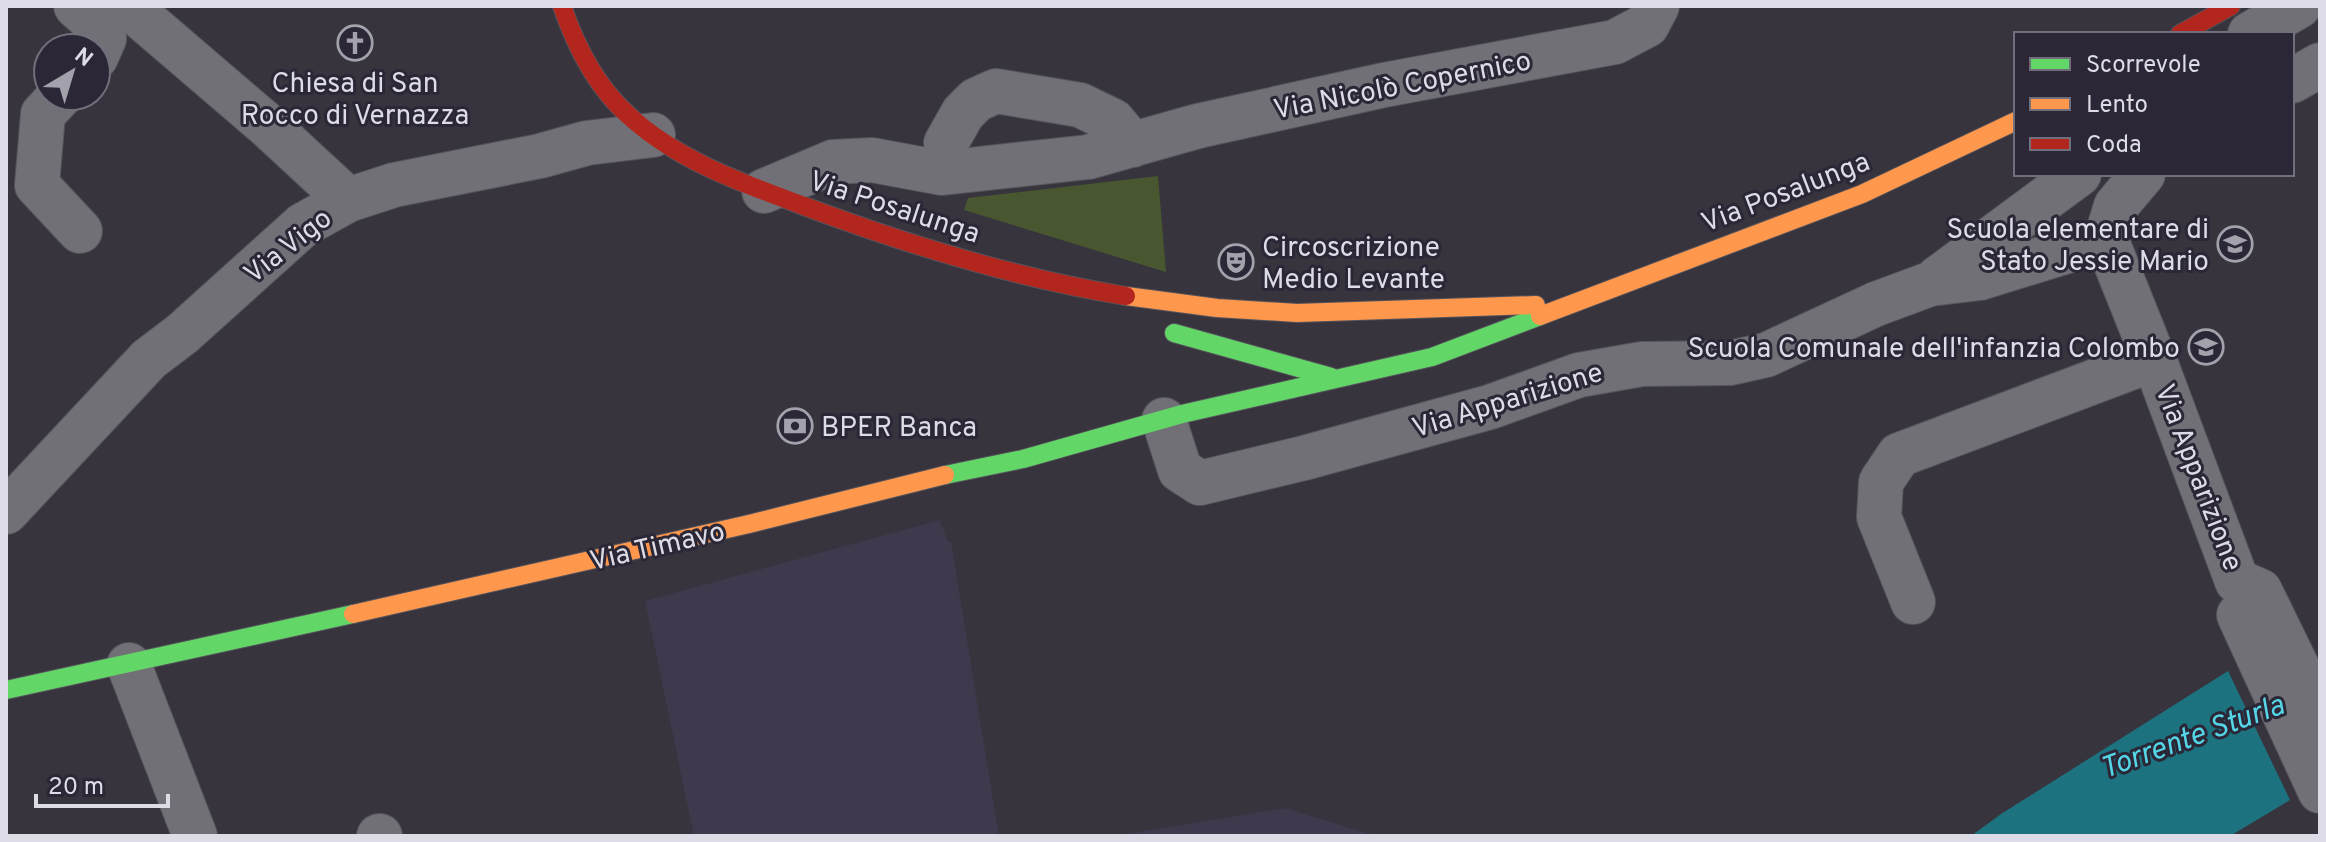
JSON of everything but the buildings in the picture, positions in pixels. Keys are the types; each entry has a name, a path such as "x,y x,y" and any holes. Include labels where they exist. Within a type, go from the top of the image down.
{"main road":[{"name":"Via Posalunga","path":"562,6 582,57 595,78 610,97 653,135 716,172 920,247 989,267 1132,298 1253,311 1300,314 1571,304"},
{"path":"2184,32 2231,6"},
{"name":"Via Posalunga","path":"1185,405 1432,357 1862,194 2014,122"},
{"name":"Via Posalunga","path":"1132,298 1174,333 1187,358"},
{"name":"Via Posalunga","path":"1174,333 1239,359 1333,377"},
{"path":"1239,359 1259,336"},
{"name":"Via Timavo","path":"6,690 129,665 1023,459 1185,405"}],"street":[{"path":"76,6 91,19 99,32"},
{"path":"128,6 268,126 348,200"},
{"name":"Via Nicolò Copernico","path":"764,191 833,162 872,160 942,173 1088,157 1198,126 1384,85 1615,42 1647,25 1657,6"},
{"path":"2254,32 2299,6"},
{"path":"2294,80 2320,65"},
{"path":"946,143 963,113 976,100 996,91 1080,105 1113,121 1133,145"},
{"path":"45,112 37,185 80,231"},
{"name":"Via Vigo","path":"6,512 149,359 182,334 303,225 348,200 394,185 540,156 587,143 653,135"},
{"name":"Via Apparizione","path":"1930,284 2076,176"},
{"path":"2106,239 2116,206 2141,176"},
{"name":"Via Apparizione","path":"1185,405 1180,470 1200,483 1490,407 1579,375 1642,364 1730,363 1766,355 1876,304 1930,284 1980,278 2106,239 2245,595 2320,714"},
{"name":"Via Apparizione","path":"1913,602 1879,517 1881,482 1899,455 2154,359"},
{"path":"2245,595 2320,791"},
{"path":"129,665 195,836"}],"shaded area":[{"path":"940,520 948,542 951,542 999,836 694,836 645,601"},
{"path":"1285,808 1376,836 1114,836"}],"green space":[{"path":"1158,176 1166,272 964,210 968,198"}],"water":[{"name":"Torrente Sturla","path":"2228,671 2290,800 2230,836 1971,836 2001,814"}],"traffic: fast":[{"path":"945,475 1023,459 1182,414 1432,357 1540,316"},
{"path":"1174,333 1331,377"},
{"path":"6,690 353,614"}],"traffic: slow":[{"path":"1540,316 1862,194 2014,122"},
{"path":"1126,296 1217,308 1297,313 1536,305"},
{"path":"353,614 749,524 945,475"}],"traffic: jam":[{"path":"562,6 580,51 605,91 646,130 711,169 922,247 1043,280 1126,296"},
{"path":"2184,32 2231,6"}],"place":[{"name":"Chiesa di San Rocco di Vernazza","path":"355,43"},
{"name":"Scuola elementare di Stato Jessie Mario","path":"2235,244"},
{"name":"Circoscrizione Medio Levante","path":"1236,262"},
{"name":"Scuola Comunale dell'infanzia Colombo","path":"2206,347"},
{"name":"BPER Banca","path":"795,426"}]}
